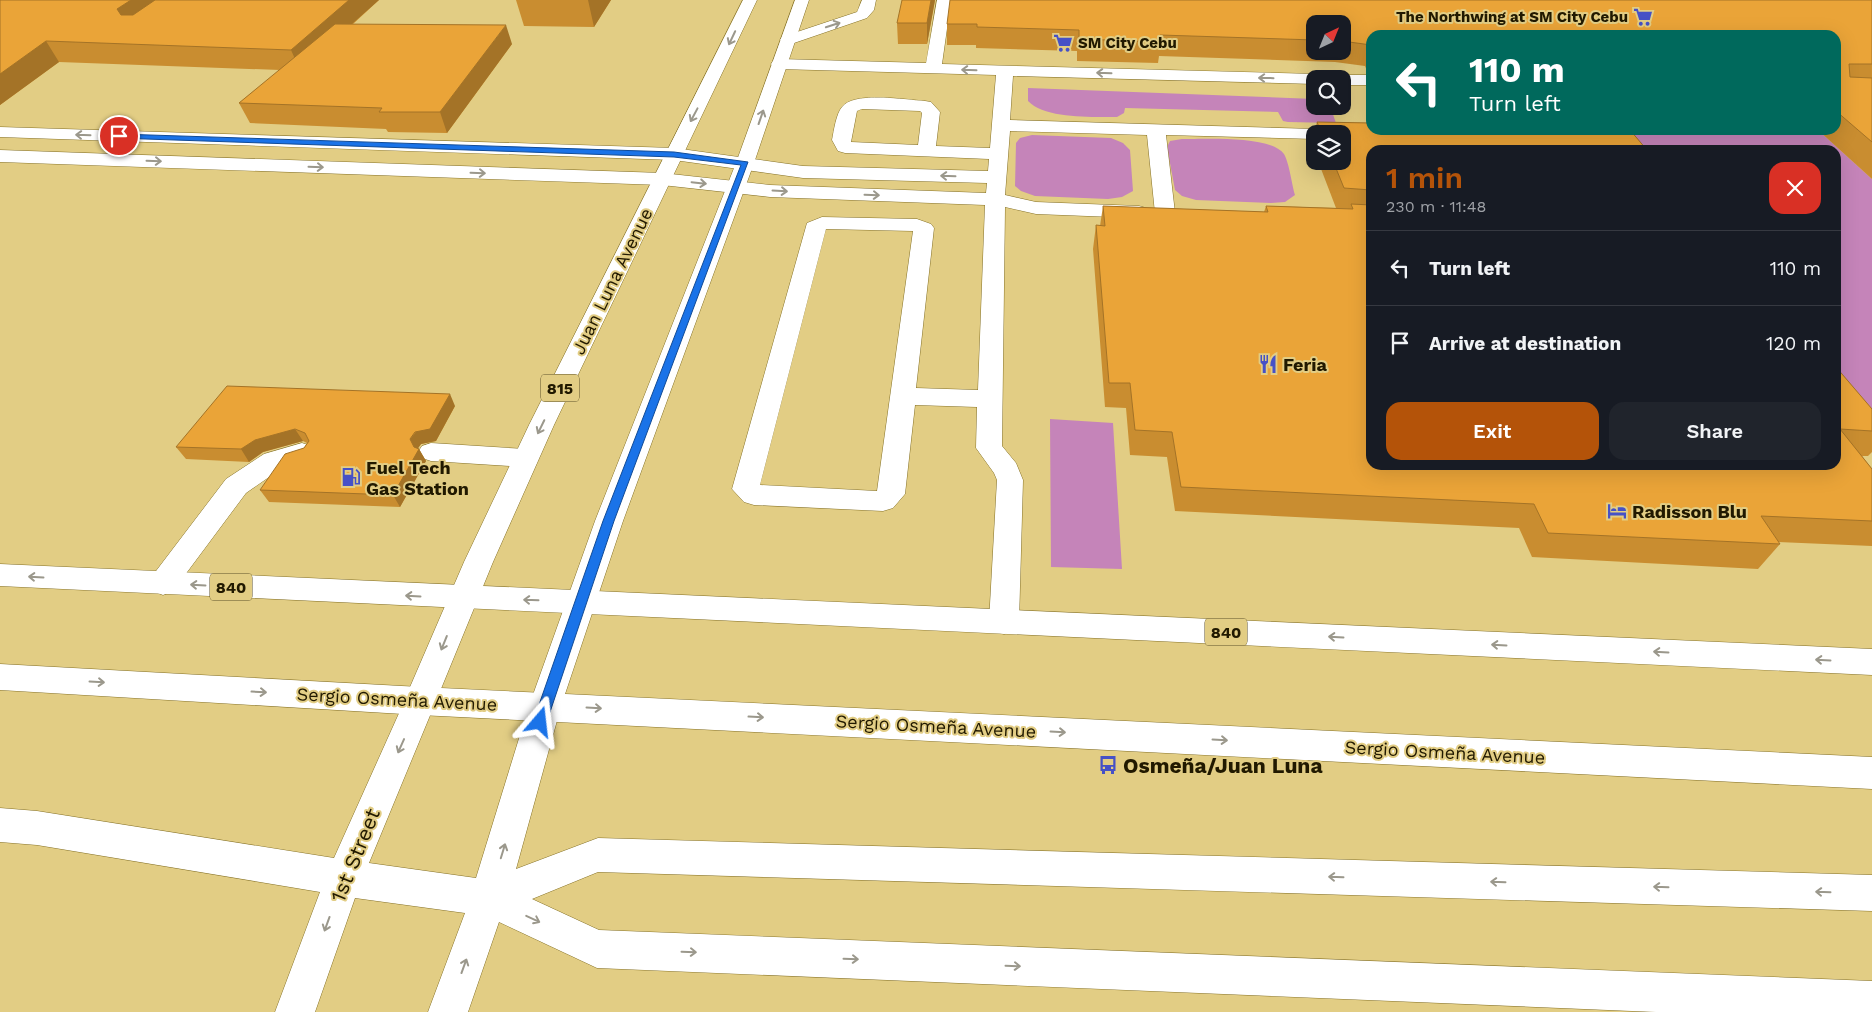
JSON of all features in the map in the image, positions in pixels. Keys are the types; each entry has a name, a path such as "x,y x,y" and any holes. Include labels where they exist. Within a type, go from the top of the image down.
{"main road":[{"name":"Juan Luna Avenue","path":"420,701 462,598 526,458 674,154 715,76 750,0"},
{"path":"448,1012 489,898 545,706 580,601 745,163 802,0"},
{"path":"788,40 862,15 866,10 869,0"},
{"path":"933,69 944,0"},
{"path":"780,64 1306,79"},
{"path":"1004,71 996,188 989,399 989,448 1007,470 1010,480 1004,622"},
{"path":"1351,80 1366,80"},
{"path":"926,152 931,112 925,106 865,103 857,104 848,109 841,140 846,147 926,152 998,154"},
{"path":"1001,126 1306,134"},
{"path":"0,132 674,154 803,172 996,188 1036,208 1174,213 1156,131"},
{"path":"0,156 662,179 802,193 996,188"},
{"path":"816,224 916,225 924,228 904,396 889,498 883,501 870,501 754,495 747,491 751,467 816,224"},
{"path":"904,396 989,399"},
{"path":"163,583 236,486 273,462 302,452"},
{"path":"431,452 526,458"},
{"name":"840","path":"0,575 462,598 580,601 1872,662"},
{"name":"Sergio Osmeña Avenue","path":"0,677 420,701 1872,773"},
{"name":"1st Street","path":"295,1012 344,878 420,701"},
{"path":"0,825 37,828 344,878 489,898 597,949 1872,1001"},
{"path":"489,898 598,855 1872,893"}],"shaded area":[{"path":"1028,88 1306,99 1306,115 1333,115 1336,123 1288,122 1283,121 1278,112 1125,108 1124,113 1117,117 1070,116 1046,111 1028,101"},
{"path":"1032,135 1111,138 1123,143 1130,150 1133,191 1122,197 1108,199 1035,196 1021,191 1015,186 1016,143 1020,138"},
{"path":"1626,135 1824,135 1835,145 1634,145"},
{"path":"1182,139 1236,139 1266,144 1277,148 1286,158 1295,195 1285,202 1271,203 1196,200 1182,196 1175,190 1167,147 1170,141"},
{"path":"1841,151 1872,179 1872,443 1841,404"},
{"path":"1050,419 1113,423 1122,569 1051,567"}],"building":[{"path":"0,0 131,0 117,9 121,15 133,15 155,0 349,0 291,50 46,41 0,74"},
{"path":"902,0 931,0 927,23 897,23"},
{"path":"950,0 1872,0 1872,64 1849,64 1850,77 1872,78 1872,142 1841,115 1841,30 1366,30 1366,44 1351,42 1351,15 1306,15 1306,40 1160,35 1161,42 1079,39 1079,30 977,27 977,24 947,24"},
{"path":"335,24 506,25 440,112 379,112 382,108 239,103"},
{"path":"1317,122 1366,123 1366,135 1634,135 1643,145 1366,145 1366,190 1344,188 1337,170 1351,170 1351,125 1318,125"},
{"path":"1351,204 1366,205 1366,470 1841,470 1841,430 1872,469 1872,521 1761,516 1780,544 1548,533 1534,504 1181,487 1172,432 1135,430 1130,383 1109,383 1096,225 1105,226 1103,206 1268,212 1266,206 1353,209"},
{"path":"1841,373 1872,409 1872,431 1841,429"},
{"path":"227,386 450,394 430,429 415,432 410,439 414,447 419,449 393,495 260,490 285,454 304,448 309,441 305,433 295,429 255,440 241,449 176,447"}],"place":[{"name":"The Northwing at SM City Cebu","path":"1643,17"},
{"name":"SM City Cebu","path":"1063,43"},
{"name":"Feria","path":"1268,364"},
{"name":"Fuel Tech Gas Station","path":"351,477"},
{"name":"Radisson Blu","path":"1617,511"},
{"name":"Osmeña/Juan Luna","path":"1108,765"}],"route":[{"path":"119,136 674,154 745,163 609,521 540,722"}]}
